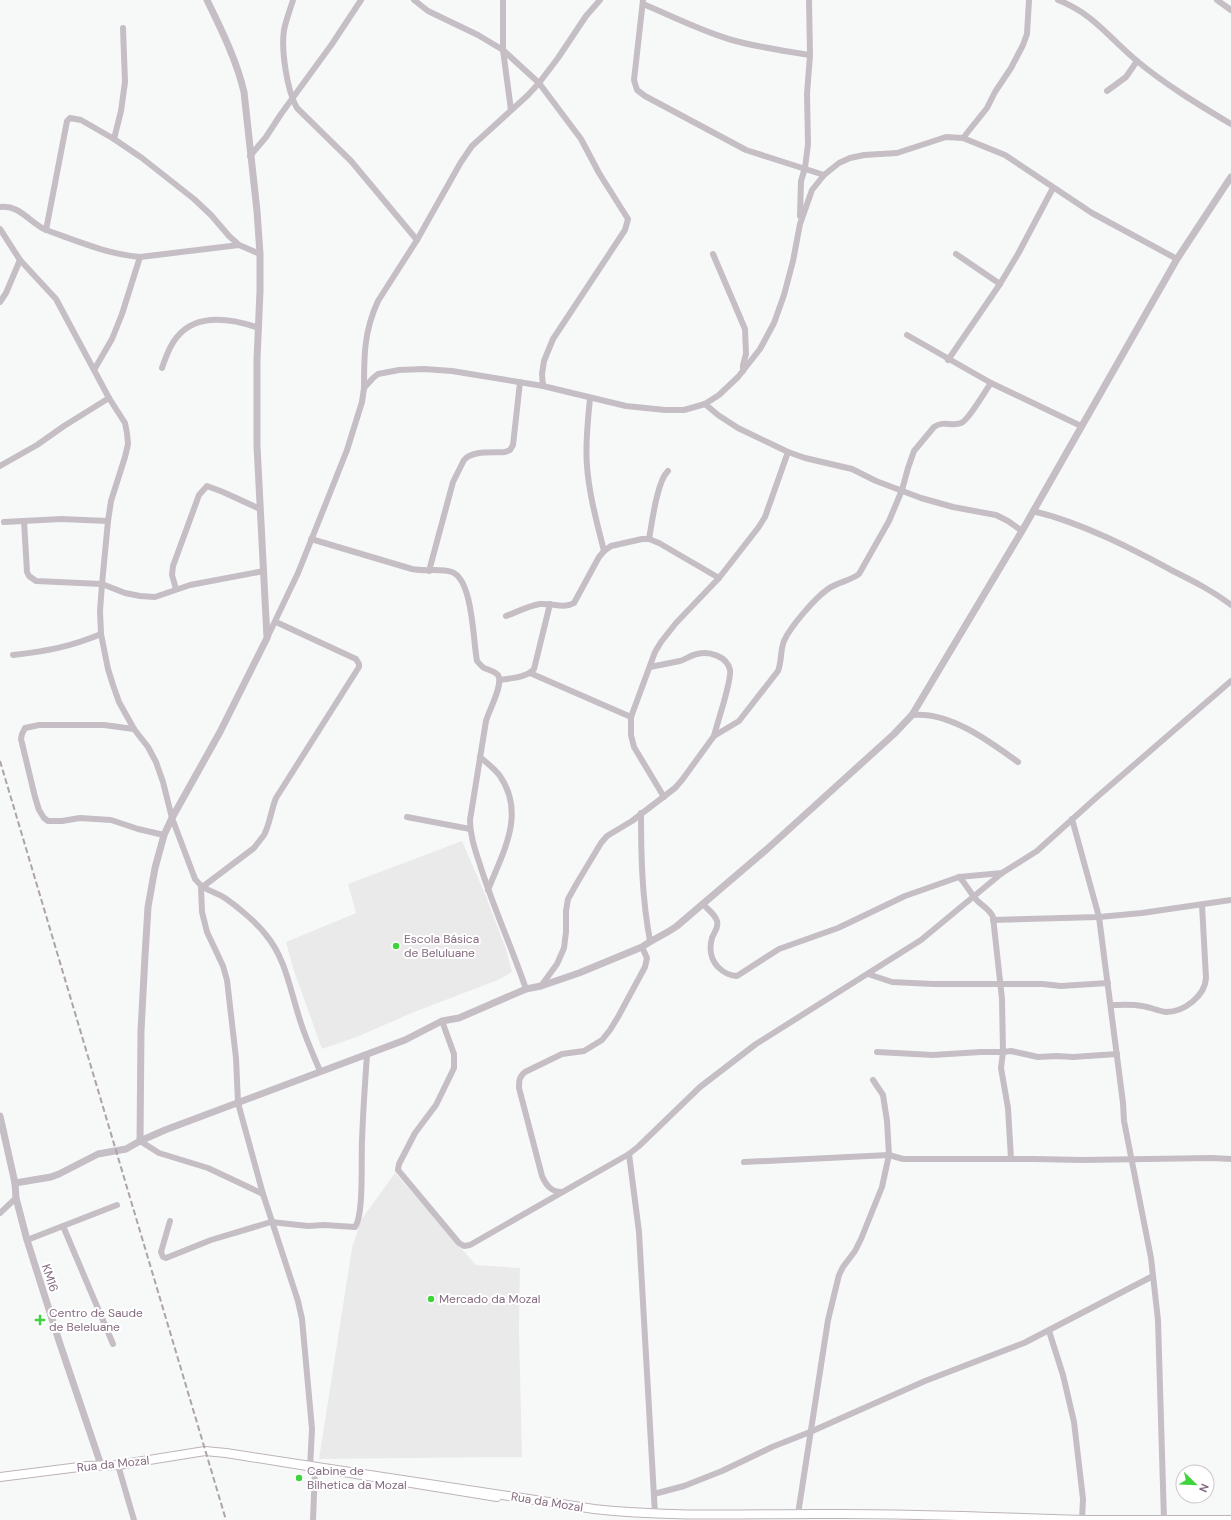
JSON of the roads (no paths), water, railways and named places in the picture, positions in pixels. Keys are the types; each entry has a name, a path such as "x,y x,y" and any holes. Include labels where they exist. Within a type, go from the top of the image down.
{"main road":[{"name":"Rua da Mozal","path":"0,1477 101,1465 118,1465 205,1451 594,1509 655,1514 983,1516 1082,1520 1231,1520"},
{"name":"Rua da Mozal","path":"226,1453 497,1496 312,1468 226,1453"}],"street":[{"path":"207,0 241,81 244,92 257,211 260,254 257,359 257,446 267,638"},
{"path":"293,0 284,28 283,40 292,100 297,108 351,161 417,240"},
{"path":"250,156 266,137 332,44 361,0"},
{"path":"414,0 428,11 478,35 503,50 539,83 581,140 599,173 628,219 625,230 553,339 544,361 542,374 543,386"},
{"path":"503,0 503,50 511,110"},
{"path":"140,1141 141,1031 148,906 155,868 164,835 220,732 276,622 312,539 347,450 362,402 366,335 371,315 417,240 461,162 472,146 539,83 586,16 600,0"},
{"path":"800,224 801,181 805,168 808,144 807,94 810,55 809,0"},
{"path":"963,138 987,108 1023,45 1027,34 1029,0"},
{"path":"1058,0 1076,8 1092,19 1137,61 1192,100 1231,124"},
{"path":"1217,0 1231,10"},
{"path":"810,55 772,49 714,34 643,2 634,80 638,90 658,103 717,133 746,150 824,174"},
{"path":"114,139 121,111 125,82 123,28"},
{"path":"1107,91 1126,77 1137,61"},
{"path":"46,230 67,121 70,118 81,120 114,139 142,158 194,199 239,245 260,254"},
{"path":"364,388 378,374 385,372 424,369 482,375 543,386 626,406 665,410 684,410 705,404 719,395 743,371 760,349 774,323 784,295 793,261 800,224 812,190 824,174 839,163 850,158 864,155 897,153 946,137 963,138 1005,155 1053,188 1098,216 1177,259"},
{"path":"15,1183 51,1177 98,1154 126,1150 140,1141 320,1071 405,1040 442,1021 460,1018 526,989 541,986 579,973 642,948 650,941 672,930 766,850 894,734 912,715 1022,531 1177,259 1231,177"},
{"path":"948,360 1000,284 1018,254 1053,188"},
{"path":"0,207 12,207 39,227 46,230 101,249 127,256 140,257 239,245"},
{"path":"0,229 20,260 56,299 109,398 125,422 128,444 111,501 100,611 101,634 108,669 119,702 134,729 148,747 156,762 163,782 172,818 194,879 201,888 225,898 266,934 278,951 285,969 300,1020 320,1071"},
{"path":"713,254 746,329 746,354 743,371"},
{"path":"956,254 1000,284"},
{"path":"94,370 112,339 122,314 140,257"},
{"path":"0,302 20,260"},
{"path":"162,368 177,336 188,326 204,321 226,320 242,322 259,328"},
{"path":"907,335 948,360 991,383 1081,426"},
{"path":"746,354 752,360"},
{"path":"429,571 451,489 466,457 510,450 512,445 520,382"},
{"path":"714,736 739,721 778,671 781,665 784,640 797,622 820,596 829,588 854,578 859,574 889,521 902,490 914,451 934,427 942,423 956,424 966,421 991,383"},
{"path":"0,466 37,445 109,398"},
{"path":"590,398 587,466 595,516 604,551"},
{"path":"705,404 718,415 738,428 788,452 805,458 852,469 876,481 921,498 1008,520 1022,531"},
{"path":"664,797 634,746 631,735 632,716 661,642 676,623 719,578 765,517 788,452"},
{"path":"649,539 658,493 665,474 668,471"},
{"path":"176,590 172,575 173,566 199,495 207,486 260,509"},
{"path":"1033,511 1065,520 1123,545 1209,590 1231,605"},
{"path":"4,522 60,519 108,521"},
{"path":"24,521 27,572 33,580 36,581 102,584 125,593 155,597 190,585 264,571"},
{"path":"312,539 412,569 429,571 444,570 453,572 459,577 466,589 477,661 483,667 499,676 500,680 500,687 489,709 486,721 470,820 470,829 488,890 513,950 526,989"},
{"path":"506,616 534,606 550,604 568,606 574,603 599,557 604,551 611,546 649,539 659,543 719,578"},
{"path":"500,680 530,673 534,669 550,604"},
{"path":"201,888 254,848 260,840 267,827 271,809 276,798 359,667 356,659 276,622"},
{"path":"13,655 44,651 78,644 101,634"},
{"path":"541,986 558,964 564,948 568,899 576,883 601,843 607,836 626,825 664,797 682,780 714,736 728,684 730,670 725,661 717,656 702,653 650,667"},
{"path":"530,673 632,716"},
{"path":"442,1021 454,1054 454,1068 436,1105 415,1133 399,1164 398,1170 454,1238 464,1246 475,1243 629,1154 700,1087 756,1044 921,940 1002,873 1037,851 1231,681"},
{"path":"912,715 932,715 962,726 1018,762"},
{"path":"134,729 104,725 39,725 25,728 21,738 35,798 39,810 48,821 62,821 80,818 111,820 138,829 164,835"},
{"path":"480,757 500,774 508,789 511,799 513,818 509,837 488,890"},
{"path":"641,813 644,910 650,941"},
{"path":"407,817 470,829"},
{"path":"1072,819 1099,917 1124,1103 1124,1121 1153,1276 1158,1320 1164,1520"},
{"path":"703,904 715,916 717,921 718,928 712,938 711,948 713,962 722,971 730,976 737,976 779,949 838,928 905,896 959,877 1002,873"},
{"path":"959,877 969,888 974,897 992,914 1003,1014 1003,1052 1001,1068 1008,1108 1011,1159"},
{"path":"201,888 202,912 206,932 223,966 227,980 236,1058 238,1103 271,1222 298,1301 302,1320 312,1429 313,1520"},
{"path":"993,920 1099,917 1202,905 1231,900"},
{"path":"1111,1005 1144,1006 1156,1010 1175,1011 1198,997 1204,989 1206,978 1202,905"},
{"path":"562,1192 548,1187 542,1176 519,1088 519,1080 521,1075 525,1072 562,1054 584,1051 602,1040 618,1017 645,967 647,958 642,948"},
{"path":"868,974 892,982 933,984 1042,984 1061,986 1108,983"},
{"path":"877,1052 933,1055 1011,1051 1038,1057 1074,1057 1117,1054"},
{"path":"170,1221 161,1252 163,1257 166,1258 211,1240 271,1222 308,1226 324,1225 355,1227 358,1224 361,1200 362,1140 367,1055"},
{"path":"798,1514 828,1320 839,1274 855,1251 866,1226 882,1187 888,1155 887,1121 883,1095 873,1080"},
{"name":"KM16","path":"0,1116 15,1183 16,1198 27,1240 101,1465"},
{"path":"140,1141 159,1153 208,1168 263,1194"},
{"path":"629,1154 639,1232 655,1514"},
{"path":"744,1162 888,1155 903,1159 1231,1159"},
{"path":"0,1213 16,1198"},
{"path":"27,1240 117,1205"},
{"path":"63,1226 113,1344"},
{"path":"654,1494 684,1486 716,1474 772,1447 918,1385 1024,1343 1153,1276"},
{"path":"1049,1331 1063,1375 1074,1422 1083,1499 1082,1520"},
{"path":"118,1465 134,1520"}],"railway":[{"path":"0,761 226,1520"}],"place":[{"name":"Escola Básica de Beluluane","path":"396,946"},
{"name":"Mercado da Mozal","path":"431,1299"},
{"name":"Centro de Saude de Beleluane","path":"40,1320"},
{"name":"Cabine de Bilhetica da Mozal","path":"299,1478"}]}
